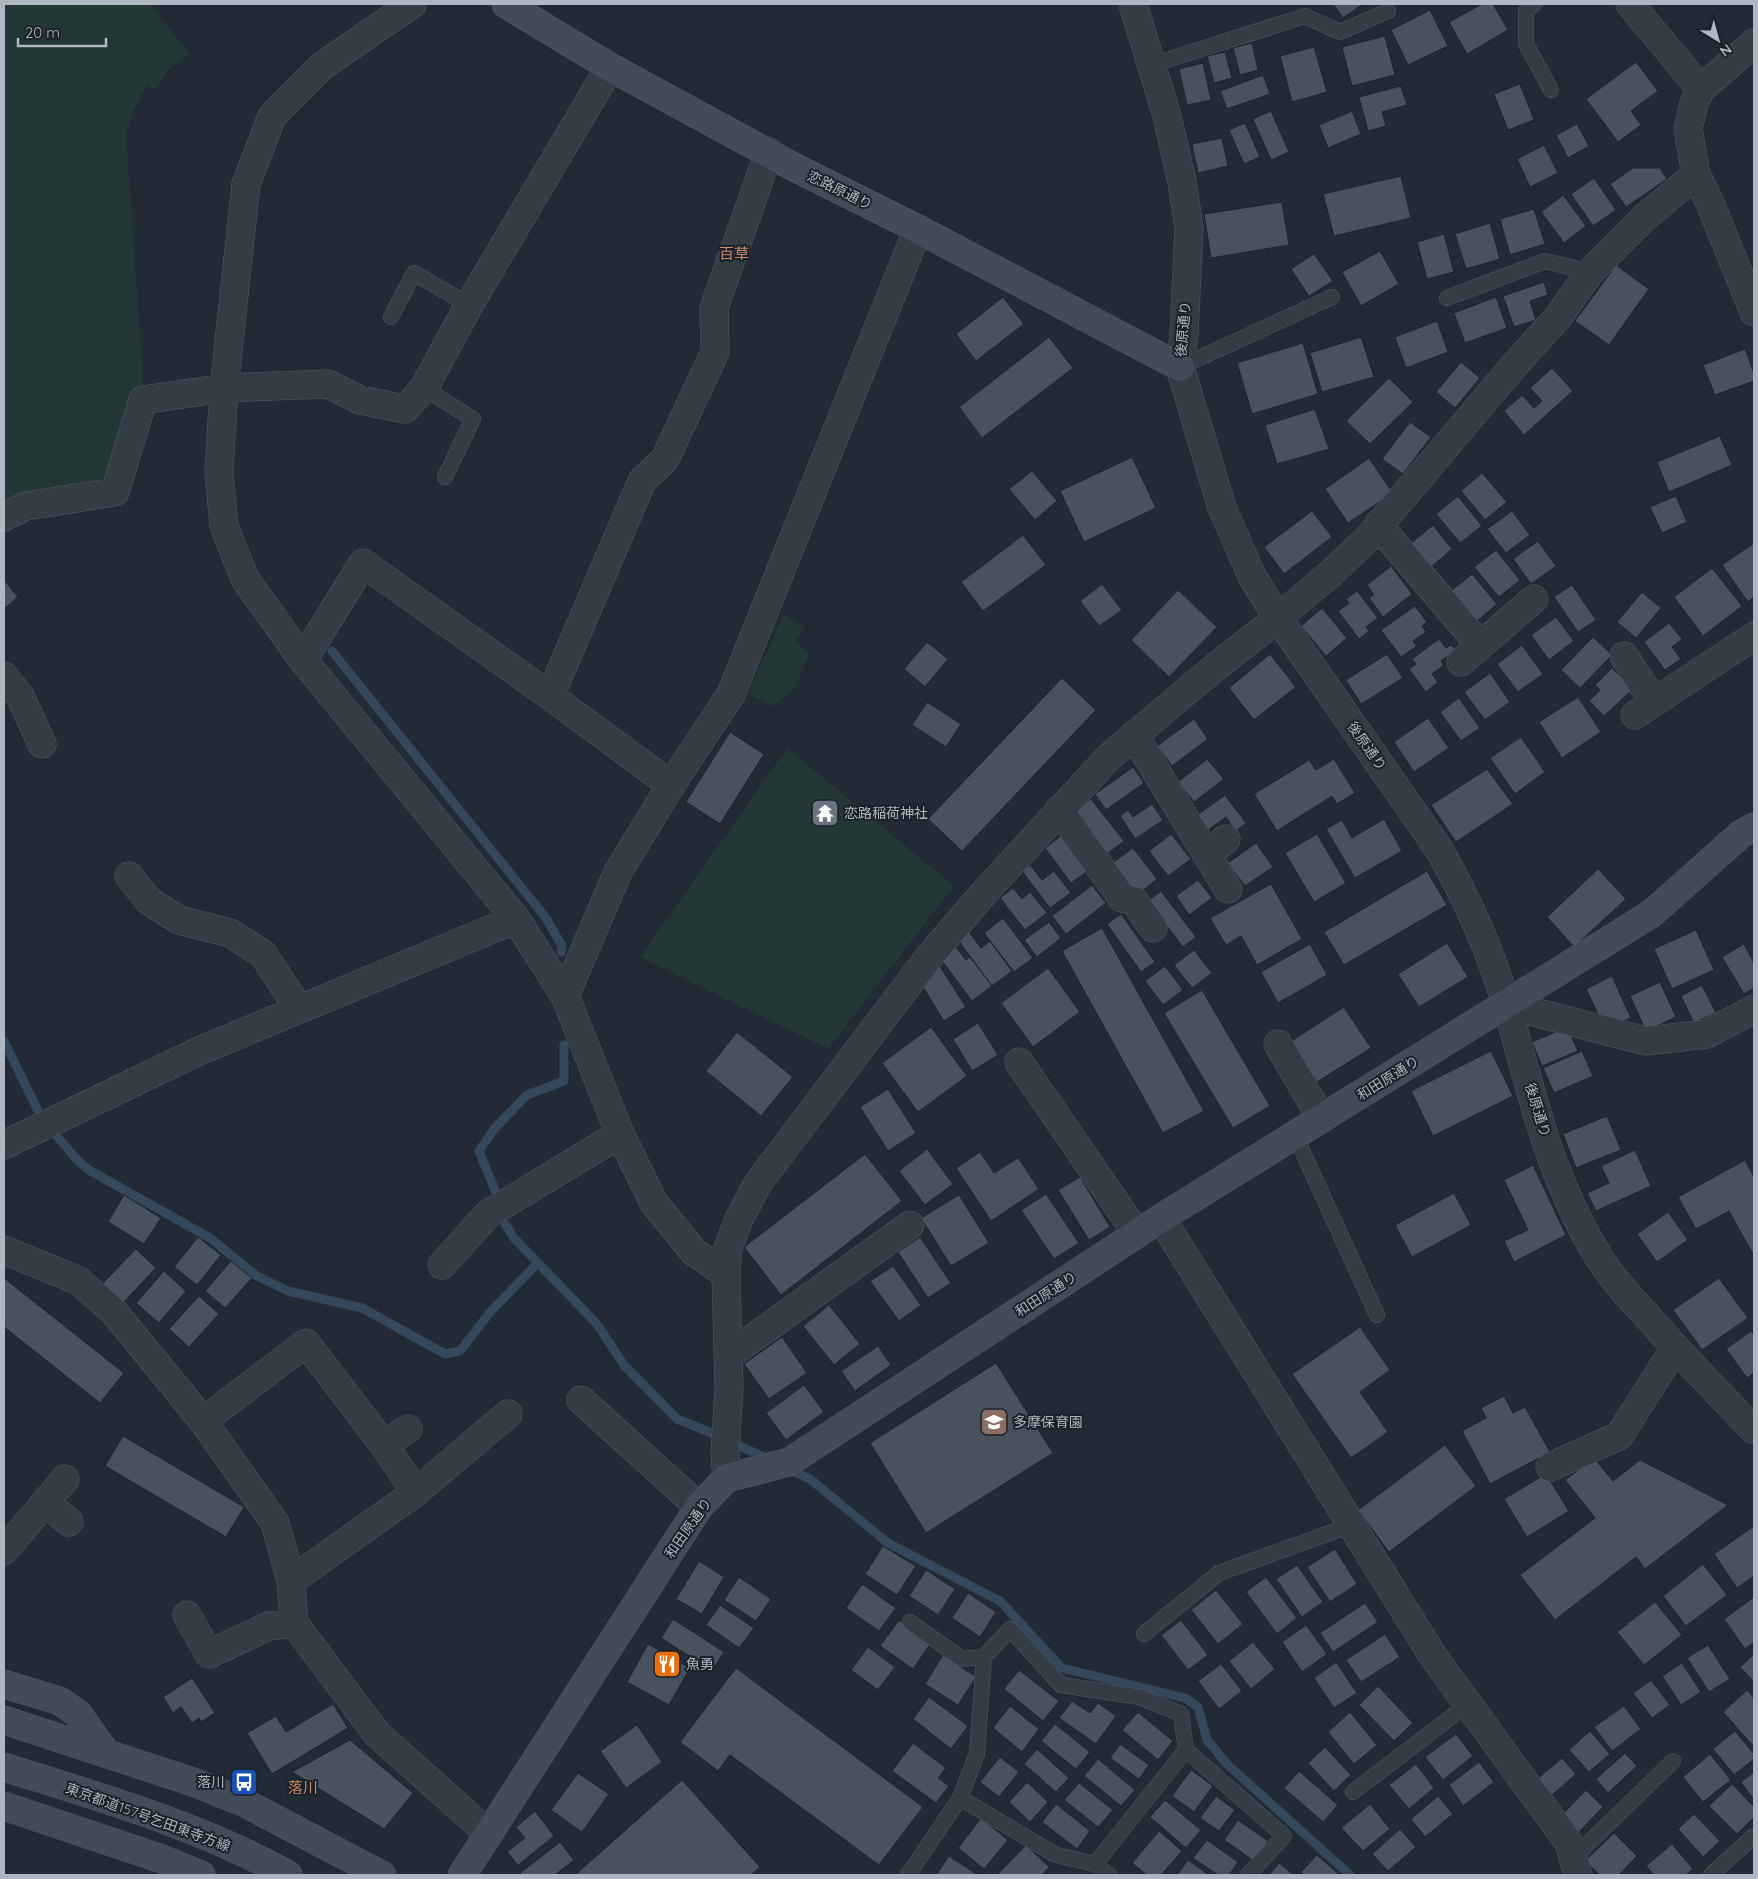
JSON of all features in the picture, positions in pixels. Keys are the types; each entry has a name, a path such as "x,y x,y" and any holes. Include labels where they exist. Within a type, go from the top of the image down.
{"street":[{"path":"412,4 322,66 272,116 246,184 224,388 219,472 224,526 245,579 303,660 516,919 564,996 620,1134 654,1203 694,1252 726,1274"},
{"name":"恋路原通り","path":"509,4 610,67 792,166 918,229 1180,367"},
{"name":"後原通り","path":"1133,4 1167,116 1182,182 1189,228 1184,335 1180,367 1222,508 1252,576 1278,618 1438,848 1456,880 1474,916 1507,1004 1544,1131 1562,1184 1602,1263 1675,1348 1754,1430"},
{"path":"1630,4 1701,89"},
{"path":"1754,43 1701,89 1694,103 1688,129 1696,174 1710,203 1754,312"},
{"path":"4,517 26,506 115,492 143,400 224,388 328,384 360,400 405,409 424,388 469,305 610,67"},
{"path":"550,696 642,482 665,458 715,352 714,308 769,152"},
{"path":"726,1466 728,1356 726,1274 728,1248 758,1183 929,957 1059,810 1110,756 1134,735 1328,576 1378,525 1558,317 1590,272 1643,219 1696,174"},
{"path":"564,996 618,872 671,785 731,694 918,229"},
{"path":"1378,525 1471,654 1534,599"},
{"path":"303,660 363,563 671,785"},
{"path":"1624,656 1644,708 1754,636"},
{"path":"4,676 20,696 42,744"},
{"path":"1134,735 1216,847 1228,889"},
{"path":"1059,810 1122,898 1134,901 1153,928"},
{"name":"和田原通り","path":"462,1875 726,1466 755,1471 789,1462 1161,1218 1652,914 1741,834 1754,827"},
{"path":"129,876 149,901 179,920 230,933 263,954 298,1009"},
{"path":"4,1145 199,1051 516,919"},
{"path":"1507,1004 1646,1041 1707,1034 1754,1009"},
{"path":"1278,1044 1322,1119"},
{"path":"1018,1062 1137,1234"},
{"path":"442,1265 488,1214 620,1134"},
{"path":"1161,1218 1434,1656 1569,1842 1576,1866"},
{"path":"728,1356 910,1225"},
{"path":"4,1250 79,1281 114,1312 203,1421 276,1523 291,1581 294,1623 377,1734 489,1834"},
{"path":"203,1421 306,1343 384,1445 416,1492"},
{"path":"1550,1467 1619,1436 1675,1348"},
{"path":"581,1400 699,1508"},
{"path":"291,1581 416,1492 508,1414"},
{"path":"384,1445 408,1429"},
{"path":"4,1551 65,1479"},
{"path":"45,1502 69,1522"},
{"path":"188,1615 209,1654 269,1626 294,1623"},
{"path":"4,1684 60,1701 78,1714 106,1752"},
{"path":"4,1720 106,1752 193,1782 243,1802 382,1875"},
{"name":"東京都道157号乞田東寺方線","path":"4,1767 174,1824 225,1844 288,1875"},
{"path":"4,1806 141,1852 201,1875"}],"lane":[{"path":"1534,4 1526,11 1526,44 1551,90"},
{"path":"1151,65 1305,16 1340,32 1388,11"},
{"path":"1447,298 1545,261 1590,272"},
{"path":"391,317 414,273 469,305"},
{"path":"1180,367 1332,298"},
{"path":"424,388 473,419 445,477"},
{"path":"1295,1135 1377,1315"},
{"path":"1144,1634 1219,1573 1352,1525"},
{"path":"910,1622 962,1659 984,1657"},
{"path":"908,1875 960,1798 977,1754 984,1657 1010,1629 1061,1685 1140,1697 1181,1714 1186,1750 1284,1836 1248,1875"},
{"path":"1353,1792 1468,1704"},
{"path":"1095,1864 1186,1750"},
{"path":"1576,1866 1673,1761"},
{"path":"960,1798 1056,1855 1095,1864 1109,1875"},
{"path":"1711,1875 1754,1836"}],"shaded area":[{"path":"4,4 151,4 189,54 168,70 156,90 147,85 134,109 126,135 144,391 131,392 103,486 4,507"},
{"path":"784,615 805,626 796,642 809,654 795,688 774,706 747,694"},
{"path":"787,748 954,886 828,1049 640,957"}],"building":[{"path":"1333,4 1363,4 1343,18"},
{"path":"1482,4 1493,4 1508,30 1467,54 1449,22"},
{"path":"1430,10 1448,46 1408,65 1391,30"},
{"path":"1385,36 1395,75 1352,86 1342,47"},
{"path":"1252,43 1258,70 1240,75 1233,48"},
{"path":"1314,47 1327,92 1292,102 1280,56"},
{"path":"1225,52 1232,78 1214,83 1207,56"},
{"path":"1636,62 1658,91 1631,111 1641,125 1618,142 1586,99"},
{"path":"1203,63 1211,100 1187,105 1179,69"},
{"path":"1263,75 1270,94 1227,109 1220,91"},
{"path":"1520,84 1534,120 1508,130 1494,94"},
{"path":"1401,86 1407,105 1382,112 1386,126 1368,131 1359,97"},
{"path":"1271,111 1289,152 1271,160 1253,119"},
{"path":"1352,111 1361,134 1328,148 1319,125"},
{"path":"1245,123 1260,157 1244,164 1229,130"},
{"path":"1577,124 1589,146 1568,158 1556,135"},
{"path":"1222,138 1228,166 1198,173 1192,144"},
{"path":"1544,145 1558,173 1530,187 1517,159"},
{"path":"1633,168 1660,168 1667,179 1626,207 1610,184"},
{"path":"1401,176 1411,218 1334,236 1323,194"},
{"path":"1594,178 1616,210 1593,226 1571,194"},
{"path":"1563,195 1586,226 1564,243 1541,212"},
{"path":"1282,202 1289,245 1211,258 1204,214"},
{"path":"1534,209 1545,244 1510,255 1500,219"},
{"path":"1490,223 1500,259 1466,269 1455,234"},
{"path":"1444,234 1454,272 1427,279 1417,242"},
{"path":"1380,251 1399,284 1361,306 1342,272"},
{"path":"1314,254 1333,281 1309,296 1291,269"},
{"path":"1616,265 1649,289 1609,345 1575,321"},
{"path":"1544,282 1548,295 1530,301 1536,320 1514,327 1503,296"},
{"path":"1003,297 1024,324 976,361 956,334"},
{"path":"1496,297 1507,328 1465,343 1454,313"},
{"path":"1437,321 1448,352 1406,368 1395,337"},
{"path":"1049,337 1073,368 982,438 959,407"},
{"path":"1361,337 1374,377 1322,392 1310,353"},
{"path":"1303,343 1318,394 1252,414 1237,363"},
{"path":"1745,349 1754,373 1754,381 1715,395 1703,365"},
{"path":"1461,362 1480,378 1455,408 1436,392"},
{"path":"1552,368 1573,391 1524,435 1504,411 1522,395 1534,408 1542,401 1530,388"},
{"path":"1389,378 1413,402 1370,444 1346,421"},
{"path":"1315,409 1329,449 1277,464 1265,425"},
{"path":"1410,422 1431,437 1403,474 1382,459"},
{"path":"1720,436 1732,465 1669,492 1657,462"},
{"path":"1132,457 1156,508 1084,542 1060,491"},
{"path":"1369,458 1393,493 1348,523 1325,489"},
{"path":"1032,471 1057,501 1035,520 1009,489"},
{"path":"1482,473 1507,502 1485,520 1461,491"},
{"path":"1458,496 1482,526 1460,543 1436,514"},
{"path":"1676,496 1687,522 1662,533 1650,507"},
{"path":"1312,511 1332,537 1284,574 1264,547"},
{"path":"1512,511 1530,535 1506,553 1487,529"},
{"path":"1433,525 1452,549 1429,569 1409,545"},
{"path":"1023,535 1046,565 983,611 961,582"},
{"path":"1538,541 1556,566 1531,584 1513,559"},
{"path":"1754,543 1754,597 1748,602 1722,565"},
{"path":"1496,550 1520,580 1499,597 1474,567"},
{"path":"1391,566 1412,594 1383,617 1369,598 1374,595 1367,585"},
{"path":"1712,568 1742,606 1703,636 1674,597"},
{"path":"1472,574 1497,604 1476,622 1451,591"},
{"path":"4,580 18,597 4,609"},
{"path":"1102,584 1122,610 1099,626 1080,601"},
{"path":"1572,585 1596,620 1578,632 1554,597"},
{"path":"1178,590 1217,627 1169,677 1131,640"},
{"path":"1357,591 1378,618 1366,627 1369,631 1359,639 1338,611 1349,603 1346,599"},
{"path":"1642,592 1661,608 1636,638 1617,622"},
{"path":"1415,606 1427,622 1422,626 1426,632 1413,641 1417,646 1401,657 1381,630"},
{"path":"1322,608 1347,638 1326,656 1301,626"},
{"path":"1556,617 1574,641 1549,660 1531,635"},
{"path":"1669,623 1682,639 1672,647 1681,659 1665,670 1644,642"},
{"path":"1593,637 1612,655 1580,688 1561,670"},
{"path":"1439,639 1446,648 1451,645 1456,650 1441,661 1444,665 1432,674 1438,682 1426,692 1409,669 1416,664 1412,659"},
{"path":"927,642 948,659 925,687 904,669"},
{"path":"1522,645 1543,674 1518,692 1497,664"},
{"path":"1270,654 1296,687 1254,720 1229,688"},
{"path":"1387,654 1403,678 1361,704 1346,680"},
{"path":"1612,668 1633,689 1604,716 1589,701 1600,690 1595,685"},
{"path":"1490,673 1510,702 1485,720 1464,692"},
{"path":"1062,678 1096,710 962,851 928,819"},
{"path":"1578,697 1601,732 1562,758 1539,722"},
{"path":"1459,698 1480,728 1461,741 1440,712"},
{"path":"927,702 961,724 946,747 912,725"},
{"path":"1428,718 1449,748 1414,772 1394,742"},
{"path":"1194,719 1208,739 1172,766 1157,746"},
{"path":"730,732 764,754 720,824 686,802"},
{"path":"1521,737 1545,772 1515,794 1490,758"},
{"path":"1207,759 1224,779 1194,802 1178,782"},
{"path":"1334,759 1355,793 1337,804 1332,796 1277,831 1254,794 1309,760 1316,770"},
{"path":"1133,767 1144,783 1106,810 1095,794"},
{"path":"1487,769 1513,804 1456,842 1431,805"},
{"path":"1225,795 1246,823 1236,831 1226,817 1207,831 1196,816"},
{"path":"1091,799 1124,841 1107,854 1074,811"},
{"path":"1152,804 1163,820 1135,839 1120,816 1128,810 1133,817"},
{"path":"1384,819 1402,851 1355,878 1326,829 1342,820 1352,838"},
{"path":"1171,834 1191,859 1168,876 1149,851"},
{"path":"1317,834 1346,883 1314,902 1285,853"},
{"path":"1061,836 1088,871 1071,883 1045,848"},
{"path":"1256,843 1273,867 1245,886 1228,863"},
{"path":"1133,848 1157,879 1139,894 1133,886 1130,889 1111,864"},
{"path":"1030,865 1042,880 1054,871 1071,893 1050,908 1022,871"},
{"path":"1598,869 1626,899 1574,947 1547,917"},
{"path":"1427,871 1447,905 1344,965 1324,932"},
{"path":"1198,880 1212,898 1189,915 1176,896"},
{"path":"1271,884 1302,939 1257,965 1241,936 1226,945 1210,918"},
{"path":"1092,885 1106,903 1066,934 1052,916"},
{"path":"1013,888 1022,899 1030,892 1047,913 1025,930 1000,898"},
{"path":"1161,891 1196,937 1183,947 1148,901"},
{"path":"1121,914 1155,962 1141,972 1107,924"},
{"path":"1003,918 1033,958 1014,972 984,933"},
{"path":"1049,922 1061,938 1037,957 1024,940"},
{"path":"1102,928 1204,1111 1163,1133 1062,951"},
{"path":"1696,930 1714,970 1672,989 1654,949"},
{"path":"969,932 981,948 990,941 1012,971 992,986 958,940"},
{"path":"1447,943 1468,977 1419,1007 1398,974"},
{"path":"1310,944 1327,975 1278,1003 1261,972"},
{"path":"1744,944 1754,963 1754,988 1744,994 1722,957"},
{"path":"955,946 966,960 970,957 992,986 972,1001 940,958"},
{"path":"1194,950 1212,973 1192,988 1174,965"},
{"path":"939,965 966,1007 944,1021 918,979"},
{"path":"1165,966 1183,990 1163,1005 1145,981"},
{"path":"1048,968 1080,1012 1033,1047 1001,1003"},
{"path":"1612,976 1631,1018 1621,1022 1599,1016 1586,989"},
{"path":"1660,982 1676,1017 1646,1031 1630,996"},
{"path":"1702,985 1716,1013 1694,1023 1681,996"},
{"path":"1202,990 1270,1106 1233,1128 1164,1013"},
{"path":"1344,1007 1371,1048 1317,1082 1290,1042"},
{"path":"978,1023 998,1055 972,1071 953,1039"},
{"path":"931,1027 967,1076 918,1112 882,1063"},
{"path":"1567,1027 1578,1051 1542,1066 1532,1042"},
{"path":"737,1032 793,1077 761,1116 706,1071"},
{"path":"1491,1051 1513,1096 1433,1136 1411,1091"},
{"path":"1582,1051 1593,1076 1554,1093 1543,1068"},
{"path":"888,1089 916,1133 888,1151 860,1107"},
{"path":"1607,1116 1621,1150 1576,1168 1563,1134"},
{"path":"927,1149 953,1184 925,1205 899,1171"},
{"path":"1635,1150 1651,1186 1596,1211 1587,1193 1609,1183 1601,1166"},
{"path":"980,1152 994,1173 1018,1158 1039,1189 991,1221 956,1168"},
{"path":"865,1154 902,1201 781,1295 744,1247"},
{"path":"1745,1160 1754,1177 1754,1256 1729,1211 1696,1229 1678,1197"},
{"path":"1533,1165 1566,1235 1514,1262 1504,1241 1528,1230 1504,1180"},
{"path":"1080,1177 1110,1227 1089,1240 1058,1190"},
{"path":"1454,1193 1471,1225 1412,1257 1395,1225"},
{"path":"1046,1194 1079,1243 1054,1259 1021,1210"},
{"path":"124,1195 161,1218 144,1244 108,1222"},
{"path":"959,1195 989,1243 951,1266 921,1218"},
{"path":"1668,1212 1688,1240 1657,1262 1637,1234"},
{"path":"198,1237 221,1255 197,1285 174,1267"},
{"path":"920,1237 951,1283 928,1298 898,1252"},
{"path":"136,1249 156,1268 122,1304 101,1285"},
{"path":"231,1261 252,1278 225,1308 205,1291"},
{"path":"893,1266 921,1305 899,1321 870,1281"},
{"path":"164,1271 186,1291 159,1323 136,1303"},
{"path":"4,1278 124,1373 100,1403 4,1327"},
{"path":"1719,1278 1748,1318 1702,1350 1673,1310"},
{"path":"199,1296 219,1314 189,1347 169,1329"},
{"path":"829,1305 860,1344 834,1365 803,1326"},
{"path":"1360,1327 1390,1370 1360,1392 1388,1432 1351,1458 1292,1374"},
{"path":"1751,1331 1754,1335 1754,1373 1747,1378 1726,1349"},
{"path":"782,1337 807,1373 769,1399 744,1364"},
{"path":"878,1346 891,1365 855,1391 841,1371"},
{"path":"996,1363 1053,1453 926,1533 870,1443"},
{"path":"804,1385 824,1412 786,1440 766,1413"},
{"path":"1504,1396 1513,1413 1525,1407 1550,1452 1490,1484 1462,1431 1486,1418 1481,1408"},
{"path":"123,1436 244,1507 226,1537 105,1466"},
{"path":"1445,1445 1476,1486 1389,1552 1358,1510"},
{"path":"1594,1458 1613,1481 1640,1460 1728,1505 1645,1569 1636,1557 1555,1620 1520,1575 1595,1518 1565,1480"},
{"path":"1546,1474 1569,1511 1527,1537 1504,1499"},
{"path":"1754,1526 1754,1576 1737,1588 1714,1554"},
{"path":"883,1546 916,1566 897,1595 865,1574"},
{"path":"1335,1549 1357,1584 1330,1602 1307,1567"},
{"path":"699,1561 724,1577 702,1614 676,1599"},
{"path":"1703,1564 1727,1595 1686,1626 1663,1596"},
{"path":"1297,1565 1323,1602 1302,1617 1276,1579"},
{"path":"926,1570 955,1589 938,1615 909,1596"},
{"path":"739,1577 771,1599 756,1621 724,1600"},
{"path":"1266,1577 1297,1618 1277,1634 1246,1592"},
{"path":"862,1584 896,1608 879,1631 846,1608"},
{"path":"1216,1590 1243,1624 1218,1644 1191,1610"},
{"path":"968,1593 996,1612 980,1637 952,1618"},
{"path":"1754,1597 1754,1642 1745,1649 1724,1619"},
{"path":"1655,1602 1682,1635 1644,1665 1617,1632"},
{"path":"1365,1603 1378,1622 1333,1652 1320,1633"},
{"path":"720,1605 754,1628 739,1648 706,1625"},
{"path":"673,1619 724,1652 712,1671 661,1638"},
{"path":"899,1620 931,1643 913,1669 880,1646"},
{"path":"1181,1620 1208,1655 1188,1670 1161,1635"},
{"path":"1306,1625 1327,1654 1302,1672 1282,1642"},
{"path":"1385,1634 1400,1657 1361,1682 1346,1660"},
{"path":"1253,1642 1275,1669 1251,1689 1229,1661"},
{"path":"648,1644 690,1668 669,1705 627,1682"},
{"path":"1708,1645 1730,1679 1709,1692 1687,1658"},
{"path":"868,1647 895,1667 878,1690 851,1670"},
{"path":"1754,1654 1754,1682 1740,1667"},
{"path":"943,1655 976,1677 958,1705 925,1684"},
{"path":"1336,1662 1357,1693 1334,1708 1314,1678"},
{"path":"1682,1663 1701,1692 1681,1705 1662,1676"},
{"path":"1221,1664 1242,1691 1219,1709 1198,1681"},
{"path":"736,1668 923,1807 879,1865 730,1755 718,1771 680,1742"},
{"path":"1019,1670 1059,1701 1043,1721 1004,1689"},
{"path":"192,1678 215,1713 201,1722 199,1718 192,1723 181,1707 173,1713 163,1697"},
{"path":"1651,1680 1670,1705 1652,1718 1633,1693"},
{"path":"1378,1686 1413,1723 1394,1741 1359,1705"},
{"path":"1747,1690 1754,1698 1754,1747 1723,1712"},
{"path":"929,1697 968,1726 951,1749 913,1719"},
{"path":"1072,1701 1090,1713 1098,1703 1116,1716 1096,1744 1059,1718"},
{"path":"333,1704 348,1728 272,1774 247,1733 276,1716 286,1732"},
{"path":"1010,1706 1039,1729 1022,1752 993,1728"},
{"path":"1624,1706 1641,1729 1612,1751 1594,1727"},
{"path":"1138,1712 1173,1741 1158,1760 1122,1730"},
{"path":"1350,1712 1377,1745 1354,1764 1328,1732"},
{"path":"1055,1724 1090,1752 1076,1769 1041,1741"},
{"path":"637,1725 662,1762 626,1788 600,1751"},
{"path":"1590,1731 1610,1754 1589,1772 1569,1750"},
{"path":"1735,1731 1754,1754 1754,1759 1734,1775 1713,1749"},
{"path":"1456,1734 1473,1756 1443,1780 1425,1757"},
{"path":"350,1740 413,1793 384,1829 292,1772"},
{"path":"913,1743 946,1768 938,1778 949,1786 936,1803 892,1771"},
{"path":"1120,1744 1149,1765 1139,1779 1110,1758"},
{"path":"1325,1747 1351,1775 1334,1791 1308,1763"},
{"path":"1037,1749 1069,1778 1056,1792 1024,1764"},
{"path":"1625,1753 1637,1766 1608,1793 1596,1779"},
{"path":"1710,1754 1731,1780 1703,1802 1683,1777"},
{"path":"1000,1757 1019,1772 999,1797 980,1782"},
{"path":"1562,1758 1576,1774 1551,1796 1536,1780"},
{"path":"1098,1759 1135,1790 1121,1806 1084,1776"},
{"path":"1479,1762 1494,1782 1463,1806 1449,1785"},
{"path":"1416,1764 1434,1788 1409,1809 1389,1785"},
{"path":"1191,1770 1213,1786 1194,1812 1172,1796"},
{"path":"1299,1771 1338,1805 1323,1822 1284,1788"},
{"path":"1754,1772 1754,1800 1741,1782"},
{"path":"578,1773 609,1794 582,1832 551,1810"},
{"path":"682,1780 760,1867 751,1875 575,1875"},
{"path":"1027,1782 1048,1802 1030,1822 1009,1802"},
{"path":"1079,1783 1113,1810 1098,1827 1064,1800"},
{"path":"1732,1784 1754,1807 1754,1817 1737,1834 1709,1806"},
{"path":"1586,1790 1603,1807 1576,1835 1559,1818"},
{"path":"1216,1796 1235,1810 1219,1831 1200,1818"},
{"path":"1438,1796 1453,1814 1425,1837 1411,1819"},
{"path":"1165,1800 1201,1830 1186,1848 1150,1817"},
{"path":"1056,1804 1090,1831 1077,1849 1042,1822"},
{"path":"1370,1804 1390,1829 1363,1851 1341,1828"},
{"path":"535,1811 554,1836 518,1865 507,1852 525,1838 516,1827"},
{"path":"1694,1814 1720,1841 1703,1857 1678,1829"},
{"path":"981,1818 1008,1840 984,1869 958,1848"},
{"path":"1238,1820 1268,1841 1254,1861 1224,1840"},
{"path":"1400,1829 1416,1847 1388,1871 1372,1854"},
{"path":"1159,1831 1182,1851 1161,1875 1147,1875 1132,1863"},
{"path":"1614,1833 1637,1856 1619,1875 1600,1875 1585,1861"},
{"path":"1207,1840 1238,1862 1229,1875 1218,1875 1193,1858"},
{"path":"560,1842 574,1860 555,1875 522,1875 520,1873"},
{"path":"1672,1844 1693,1869 1686,1875 1654,1875 1646,1866"},
{"path":"1026,1845 1049,1867 1042,1875 997,1875"},
{"path":"1317,1855 1340,1875 1304,1875 1301,1872"},
{"path":"949,1856 978,1875 936,1875"},
{"path":"1188,1860 1209,1875 1177,1875"},
{"path":"1279,1863 1294,1875 1269,1875"}],"waterway":[{"path":"332,651 546,918 562,946 561,952"},
{"path":"4,1041 41,1117 77,1160 89,1170 210,1238 257,1276 288,1291 362,1308 445,1354 460,1351 491,1311 538,1263"},
{"path":"497,1195 479,1151 495,1128 527,1095 564,1081 564,1045"},
{"path":"505,1224 514,1238 597,1324 624,1365 677,1419 770,1460"},
{"path":"788,1469 810,1479 888,1543 1000,1601 1062,1668 1185,1698 1198,1707 1207,1740 1228,1765 1350,1875"}],"place":[{"name":"恋路稲荷神社","path":"825,813"},
{"name":"多摩保育園","path":"994,1422"},
{"name":"魚勇","path":"667,1664"},
{"name":"落川","path":"244,1782"}],"district":[{"name":"百草","path":"734,254"},
{"name":"落川","path":"303,1788"}]}
